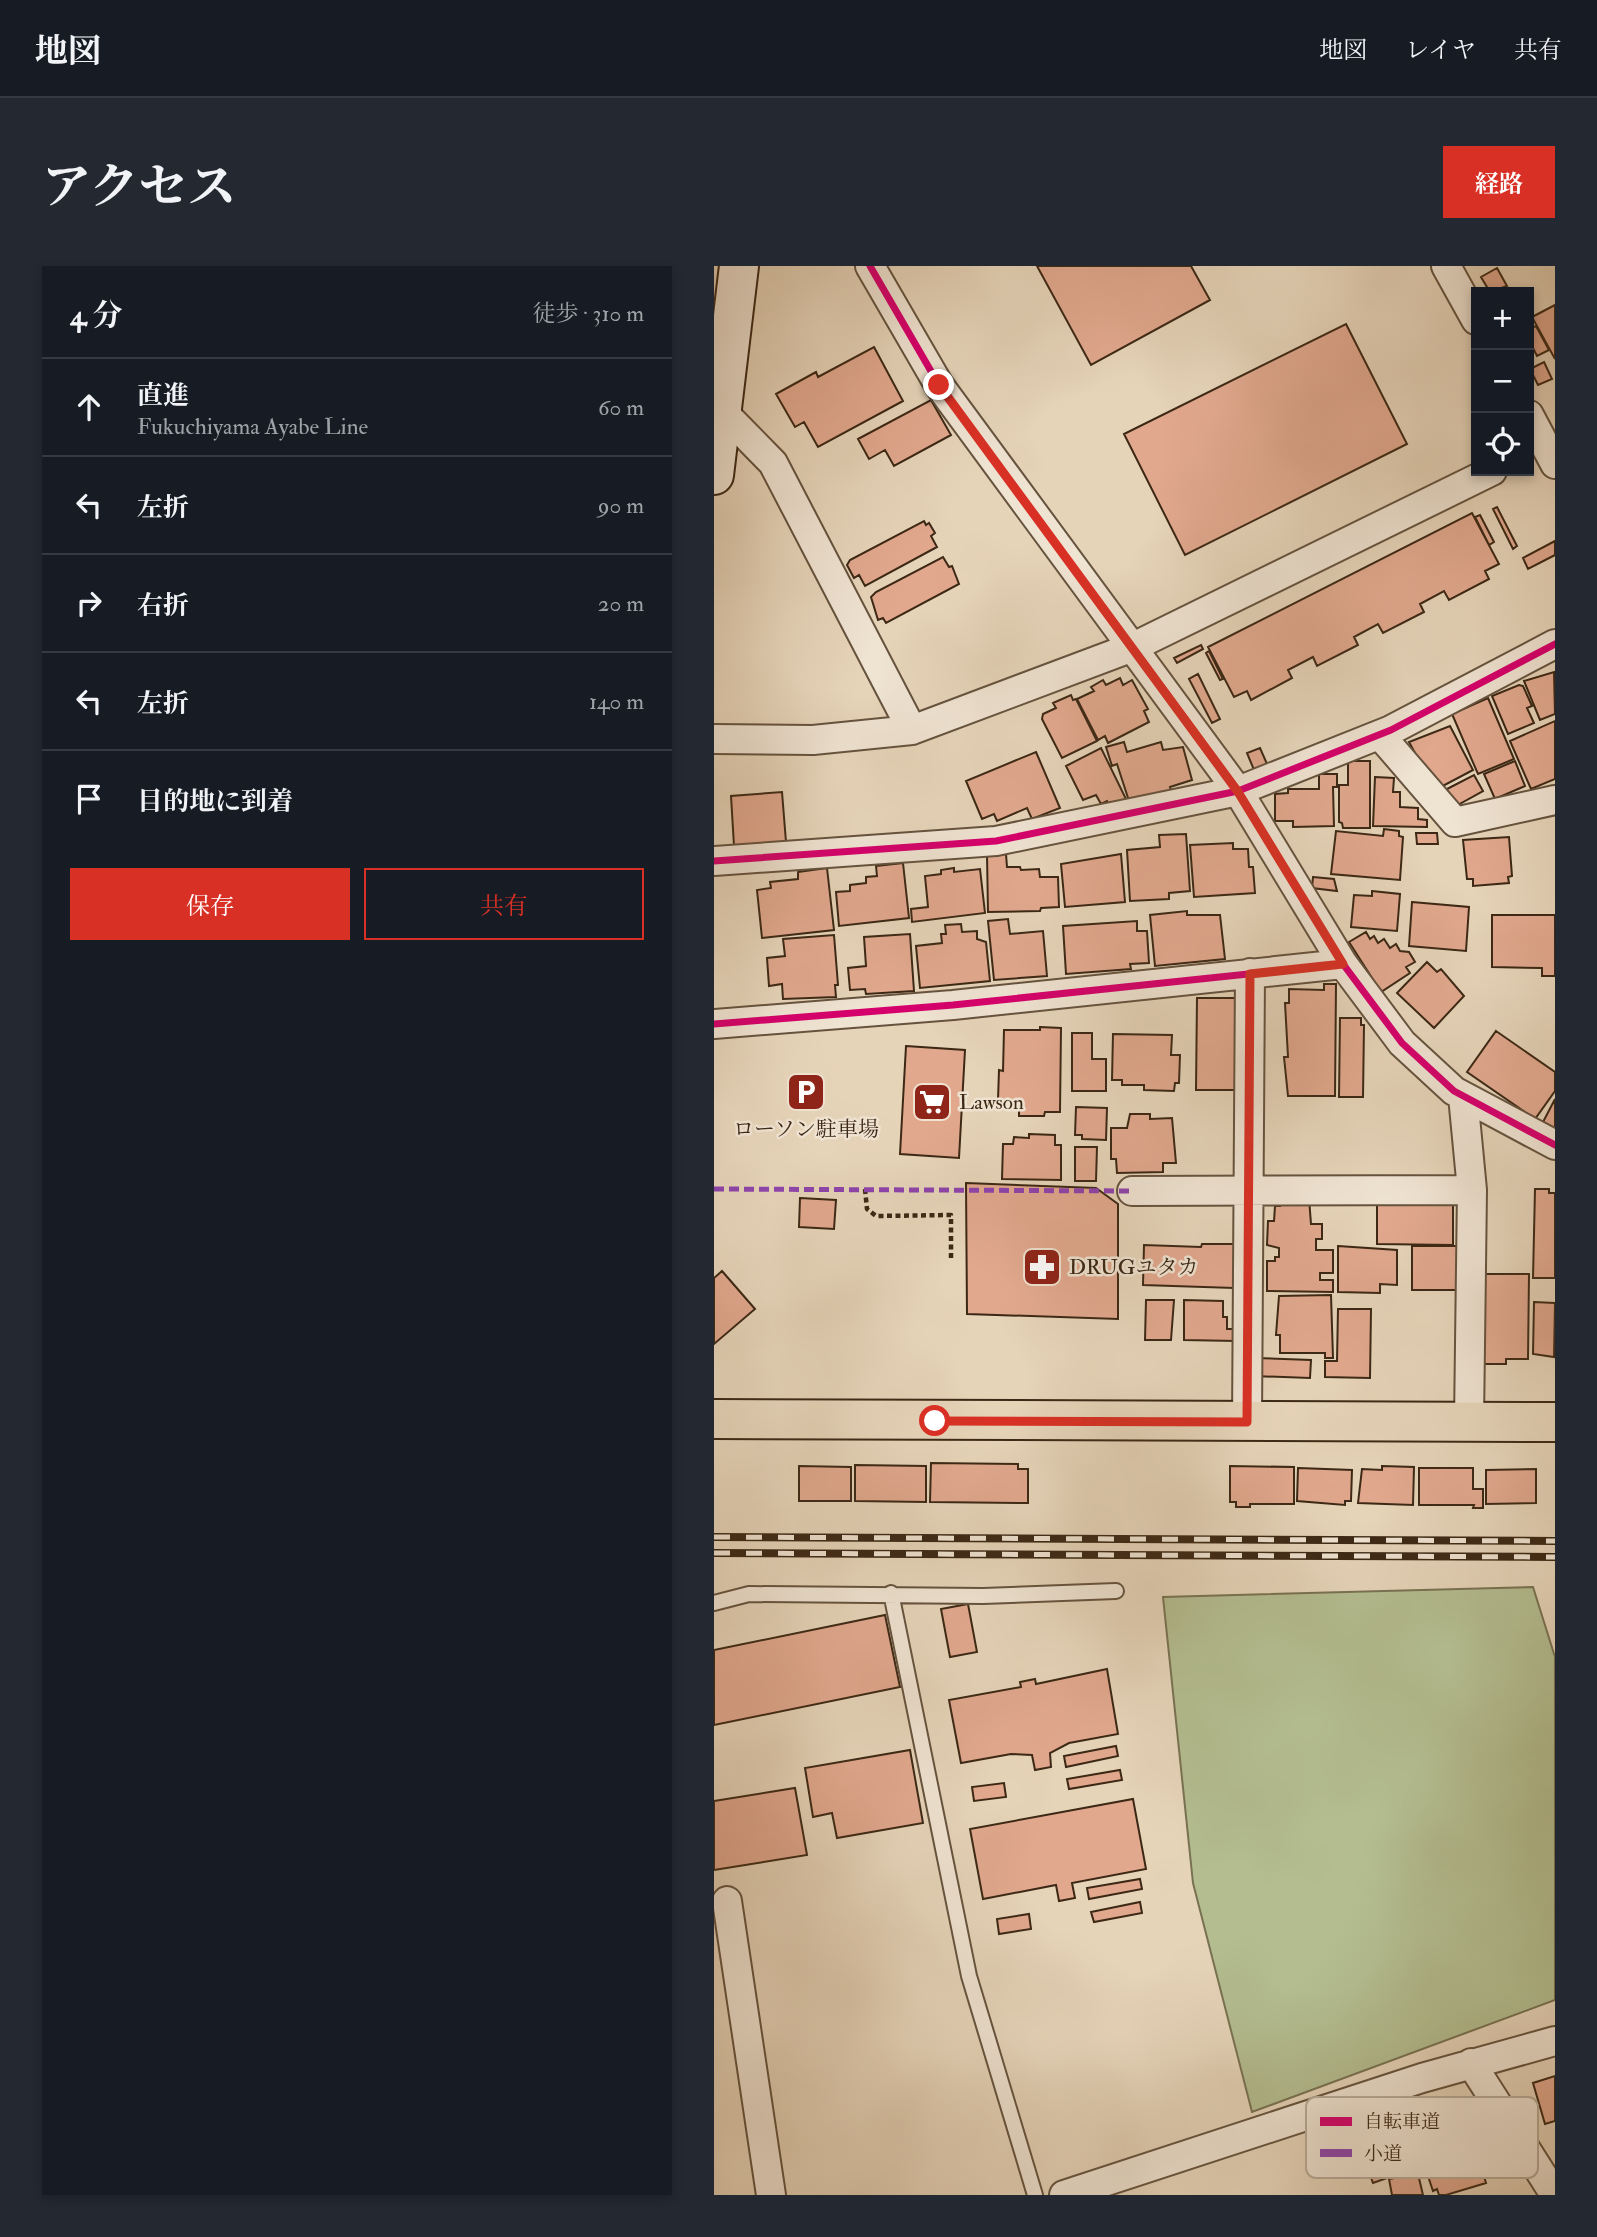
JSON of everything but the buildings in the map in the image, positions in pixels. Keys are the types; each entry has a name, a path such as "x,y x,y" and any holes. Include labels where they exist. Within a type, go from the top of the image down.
{"main road":[{"path":"714,1419 1555,1422"}],"street":[{"path":"715,459 739,266"},
{"path":"870,266 939,385 1238,792 1343,964 1402,1043 1463,1096 1555,1145"},
{"path":"1446,266 1471,311"},
{"path":"722,411 773,463 912,730"},
{"path":"1534,425 1546,450"},
{"path":"714,739 813,740 912,730 1133,647 1482,476"},
{"path":"714,861 996,841 1238,792 1380,734 1555,644"},
{"path":"1380,734 1455,822 1555,800"},
{"path":"714,1024 953,1005 1343,964"},
{"path":"1247,1422 1250,974"},
{"path":"1463,1096 1472,1190 1469,1422"},
{"path":"1132,1191 1472,1190"},
{"path":"727,1901 771,2195"},
{"path":"1373,2097 1471,2063 1555,2042"},
{"path":"1471,2063 1493,2097"},
{"path":"1065,2195 1115,2187 1306,2120"},
{"path":"1538,2168 1555,2195"}],"lane":[{"path":"714,1603 749,1594 891,1593 983,1596 1116,1591"},
{"path":"891,1593 969,1976 1035,2195"}],"path":[{"path":"864,1189 867,1209 876,1216 951,1215 951,1260"}],"green space":[{"path":"1533,1587 1555,1657 1555,2000 1252,2112 1193,1883 1163,1597"}],"railway":[{"path":"714,1537 1555,1541"},
{"path":"714,1553 1555,1557"}],"marked path":[{"path":"714,1189 1132,1191"}],"cycle path":[{"path":"870,266 939,385 1238,791 1343,964 1402,1043 1454,1091 1555,1145"},
{"path":"714,861 996,841 1238,791 1391,730 1555,644"},
{"path":"714,1024 953,1005 1343,964"}],"place":[{"name":"ローソン駐車場","path":"806,1092"},
{"name":"Lawson","path":"932,1102"},
{"name":"DRUGユタカ","path":"1042,1267"}],"route":[{"path":"935,1421 1247,1422 1250,974 1343,964 1238,792 939,385"}]}
